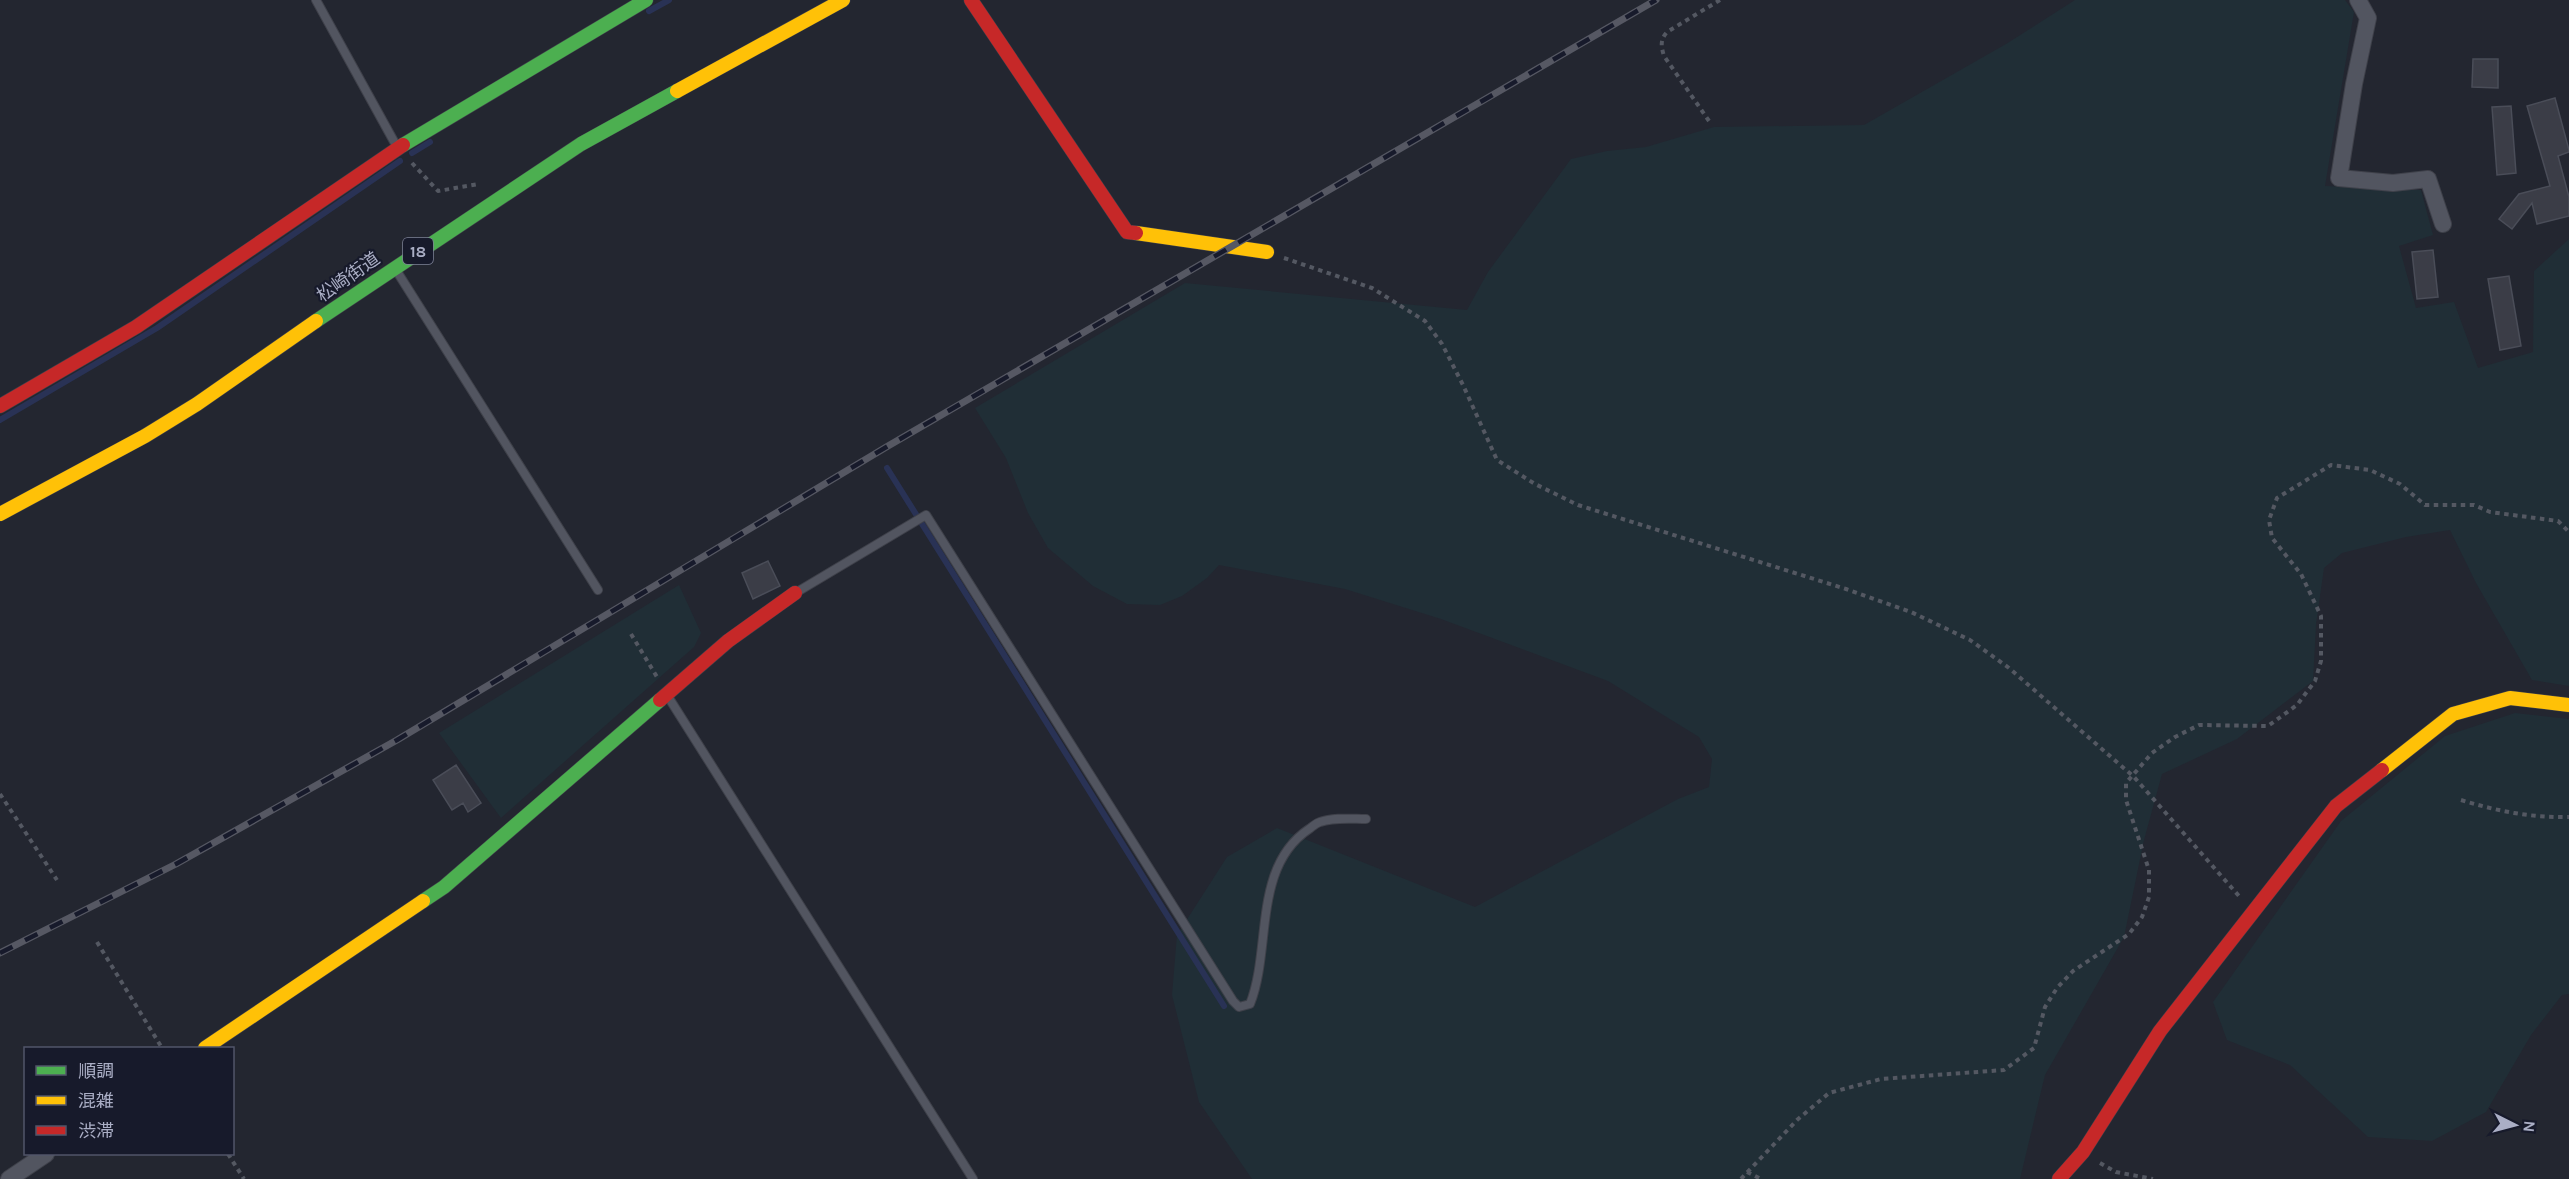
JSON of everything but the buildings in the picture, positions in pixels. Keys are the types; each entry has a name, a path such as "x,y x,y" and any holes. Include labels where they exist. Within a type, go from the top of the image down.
{"street":[{"path":"0,406 136,327 398,147 646,0"},
{"path":"971,0 1054,120 1109,208 1127,232 1267,252"},
{"path":"2358,0 2368,18 2354,84 2339,178 2393,183 2428,179 2443,224"},
{"name":"松崎街道","path":"0,514 145,436 197,404 395,267 581,144 832,3"},
{"path":"206,1047 444,887 666,693 752,623 795,593"},
{"path":"2059,1179 2084,1152 2160,1031 2336,806 2453,714 2510,698 2569,705"},
{"path":"9,1179 45,1155"}],"lane":[{"path":"316,0 398,147"},
{"path":"395,267 598,590"},
{"path":"795,593 926,514 1233,1001 1239,1007 1250,1004 1256,989 1264,916 1274,878 1289,848 1300,835 1319,822 1366,819"},
{"path":"666,693 973,1179"}],"path":[{"path":"1709,121 1664,56 1661,46 1666,32 1720,0"},
{"path":"398,147 438,191 483,183"},
{"path":"1267,252 1372,288 1425,321 1442,344 1497,460 1535,484 1578,506 1857,592 1911,612 1970,640 2009,668 2134,777 2253,912"},
{"path":"1741,1179 1797,1120 1829,1093 1881,1078 2004,1070 2034,1048 2045,1007 2057,988 2073,971 2129,934 2142,916 2149,897 2149,870 2126,800 2127,783 2152,753 2175,737 2199,725 2268,726 2297,705 2315,681 2320,661 2321,616 2301,574 2272,538 2269,520 2277,498 2331,465 2349,466 2370,470 2400,484 2425,504 2474,505 2490,512 2558,521 2569,532"},
{"path":"631,634 666,693"},
{"path":"0,794 57,880"},
{"path":"2461,800 2495,810 2539,818 2569,817"},
{"path":"97,942 161,1047"},
{"path":"2084,1152 2116,1172 2153,1179"},
{"path":"229,1155 244,1179"},
{"path":"1747,1172 1761,1179"}],"shaded area":[{"path":"2075,0 2345,0 2354,12 2325,186 2421,190 2433,235 2399,246 2416,308 2454,302 2478,368 2533,352 2534,271 2569,239 2569,686 2532,680 2476,583 2450,530 2406,537 2342,553 2324,568 2316,624 2313,681 2237,739 2162,774 2144,840 2124,937 2045,1075 2020,1179 1252,1179 1199,1102 1172,995 1177,935 1227,857 1277,828 1475,907 1678,799 1709,787 1712,759 1699,737 1608,681 1441,619 1345,589 1219,565 1207,578 1182,596 1160,605 1127,604 1093,586 1048,548 1028,513 1006,458 975,408 1185,283 1467,310 1488,272 1571,159 1607,151 1646,147 1714,127 1864,125 2006,44"},
{"path":"679,585 701,633 694,647 501,818 439,733"},
{"path":"2515,713 2569,719 2569,994 2562,995 2531,1035 2486,1112 2432,1141 2368,1137 2290,1065 2227,1040 2213,1002 2341,821 2445,736"}],"waterway":[{"path":"649,11 669,0"},
{"path":"412,153 430,142"},
{"path":"0,420 157,328 400,161"},
{"path":"887,468 1224,1006"}],"railway":[{"path":"0,953 176,864 397,740 888,446 1656,0"}],"traffic: fast":[{"path":"403,145 646,0"},
{"path":"316,321 581,144 677,91"},
{"path":"423,901 444,887 660,700"}],"traffic: slow":[{"path":"677,91 843,0"},
{"path":"1136,233 1267,252"},
{"path":"0,514 145,436 197,404 316,321"},
{"path":"2382,770 2453,714 2510,698 2569,705"},
{"path":"206,1047 423,901"}],"traffic: jam":[{"path":"971,0 1127,232 1136,233"},
{"path":"0,406 136,327 403,145"},
{"path":"660,700 728,641 795,593"},
{"path":"2059,1179 2083,1152 2160,1031 2336,806 2382,770"}]}
